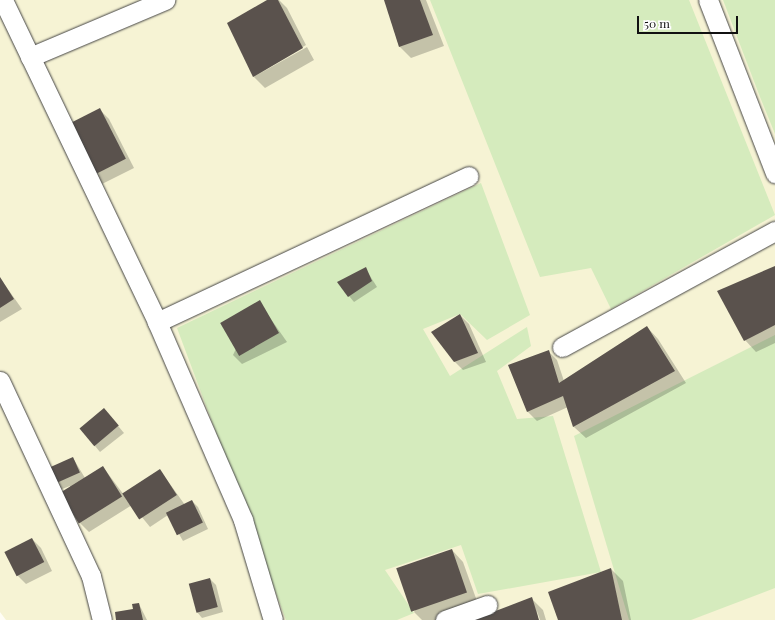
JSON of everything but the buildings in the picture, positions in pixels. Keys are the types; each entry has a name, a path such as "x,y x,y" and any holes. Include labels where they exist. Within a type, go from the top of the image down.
{"street":[{"path":"3,0 157,322 243,520 273,620"},
{"path":"30,57 165,0"},
{"path":"708,0 775,173"},
{"path":"157,322 469,176"},
{"path":"562,346 775,231"},
{"path":"0,381 90,576 102,620"},
{"path":"446,620 488,605"}],"shaded area":[{"path":"0,0 775,0 775,620 6,620 0,612"}],"green space":[{"path":"430,0 689,0 775,215 611,309 591,268 540,277"},
{"path":"723,0 775,0 775,134 760,97"},
{"path":"481,183 530,315 487,340 460,314 423,329 450,376 527,327 531,346 497,371 517,419 553,416 601,572 478,594 461,545 385,570 414,613 397,620 286,620 177,328"},
{"path":"775,335 775,588 691,620 629,620 574,436"}]}
